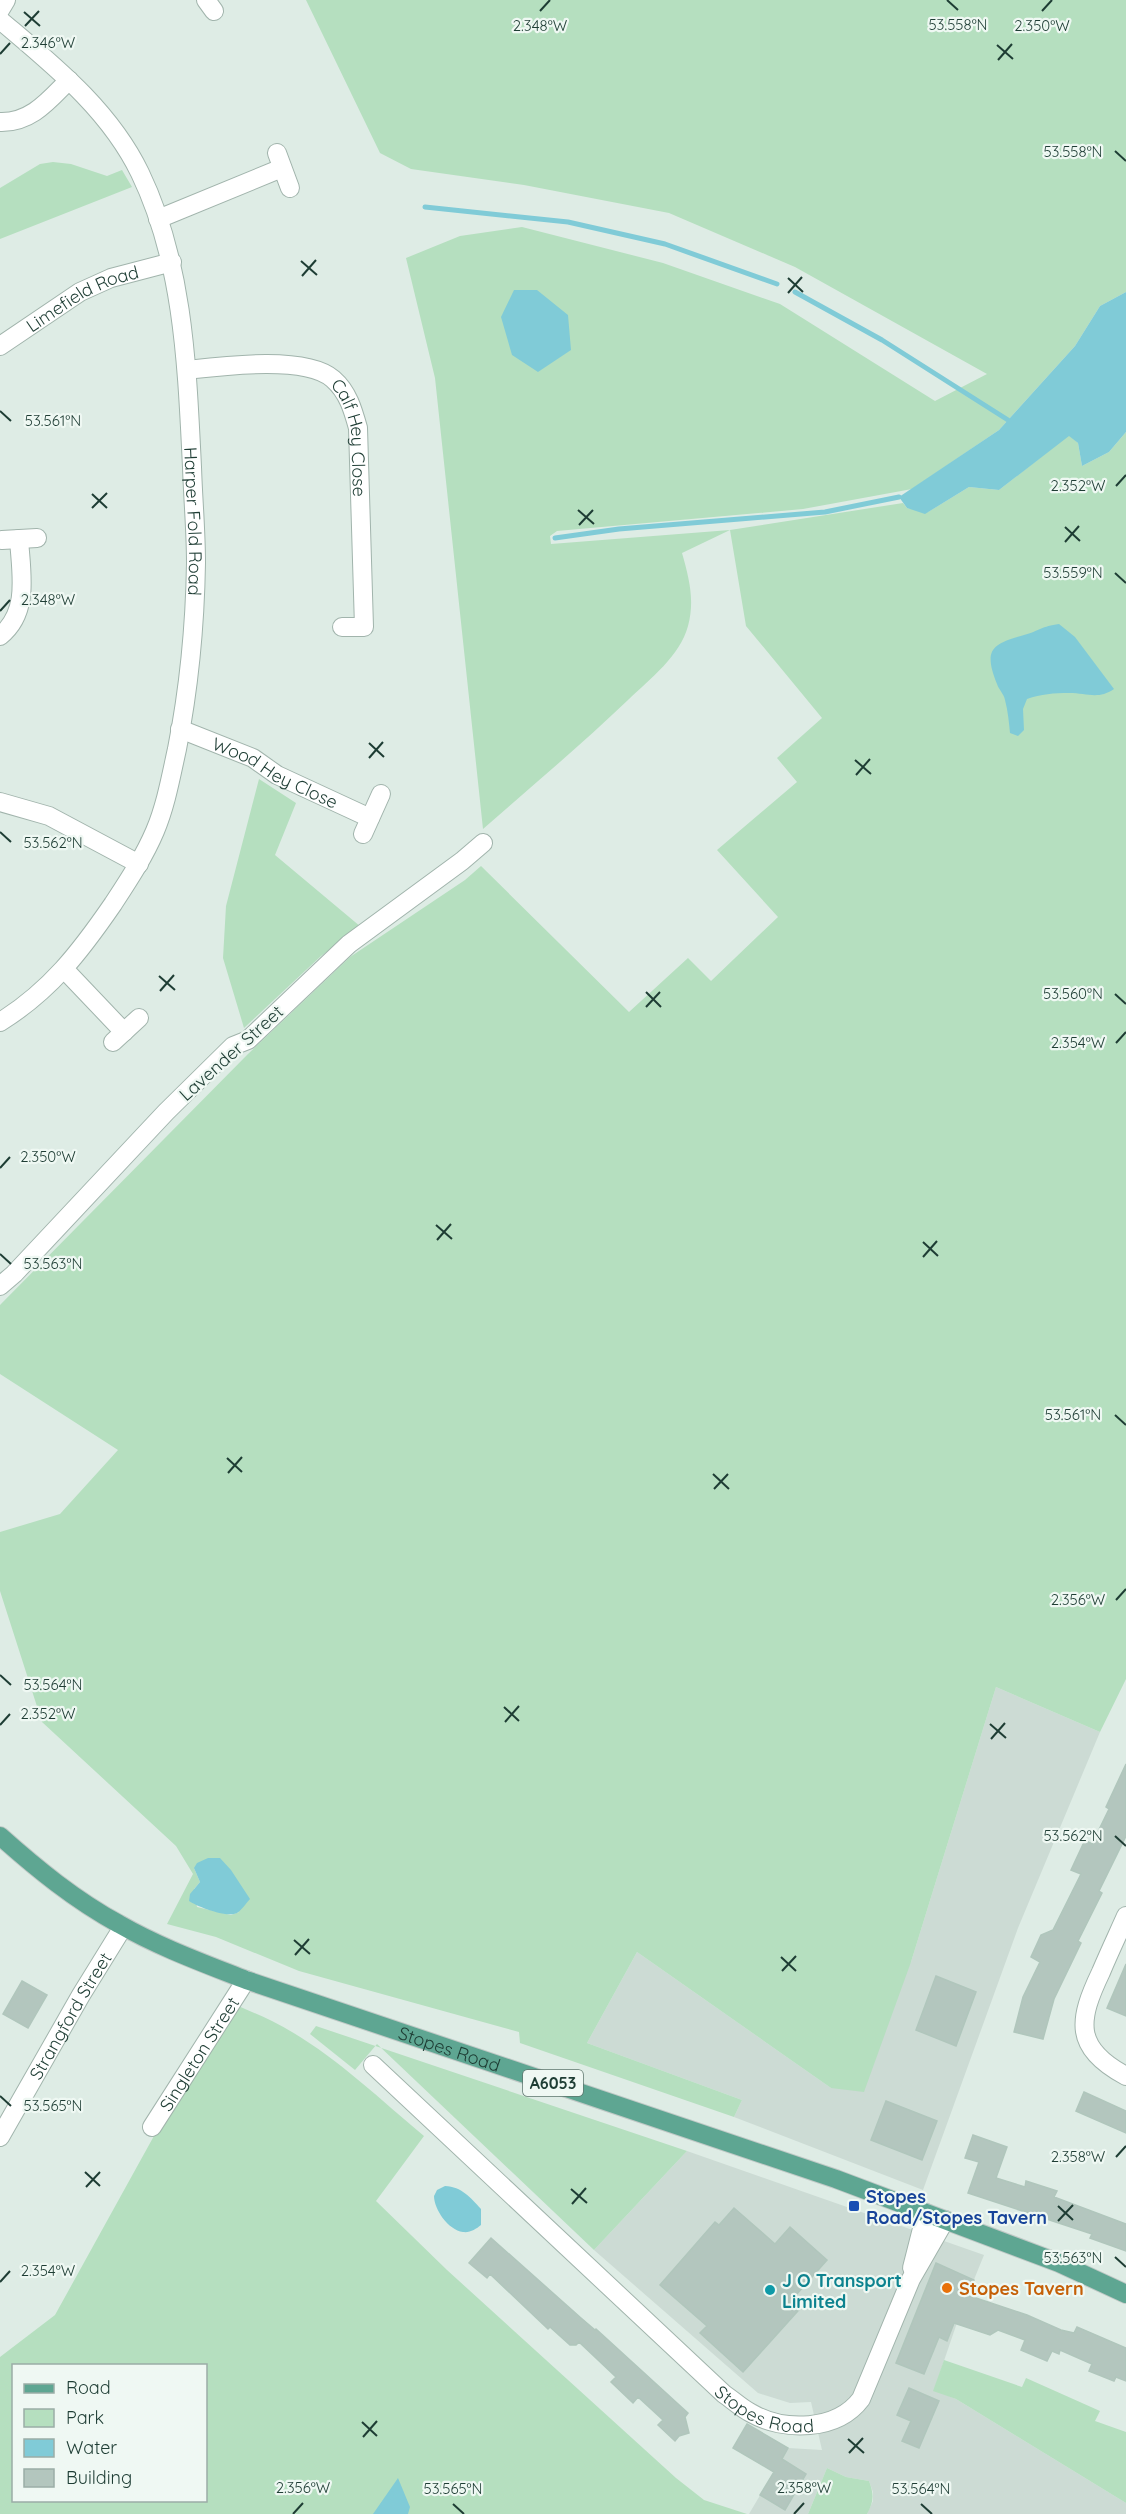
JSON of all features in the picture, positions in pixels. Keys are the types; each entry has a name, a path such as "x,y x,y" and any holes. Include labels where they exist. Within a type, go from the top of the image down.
{"main road":[{"name":"Stopes Road","path":"0,1836 62,1888 123,1927 174,1952 246,1980 828,2176 1059,2263 1126,2294"}],"street":[{"path":"0,10 6,0"},
{"name":"Harper Fold Road","path":"0,20 69,80 108,121 141,175 158,219 172,262 187,370 196,562 191,656 169,789 156,829 139,864 89,940 65,970 37,996 0,1022"},
{"path":"0,122 12,122 30,115 69,80"},
{"path":"158,219 280,161 290,188"},
{"name":"Limefield Road","path":"0,346 80,292 111,278 172,262"},
{"name":"Calf Hey Close","path":"187,370 224,366 295,364 316,370 332,378 345,393 353,408 358,428 364,627 342,627"},
{"path":"0,636 7,630 21,602 19,539"},
{"name":"Wood Hey Close","path":"180,729 253,758 277,775 366,826 381,794"},
{"path":"0,802 49,816 139,864"},
{"name":"Lavender Street","path":"0,1286 14,1274 166,1112 233,1046 248,1040 349,944 483,843"},
{"path":"65,970 119,1037 139,1018"},
{"path":"1126,1916 1087,2002 1083,2019 1086,2037 1094,2052 1106,2064 1126,2076"},
{"name":"Strangford Street","path":"0,2137 81,1995 123,1927"},
{"name":"Singleton Street","path":"152,2127 246,1980"},
{"name":"Stopes Road","path":"373,2065 724,2394 751,2414 772,2421 792,2425 827,2423 845,2416 854,2409 861,2399 911,2279 945,2220"},
{"name":"Stopes Road","path":"911,2279 913,2259 926,2213"}],"shaded area":[{"path":"996,1687 1100,1732 1018,1928 923,2190 734,2117 742,2100 587,2043 637,1952 831,2088 911,1962"},
{"path":"687,2151 984,2255 960,2314 934,2390 956,2399 1126,2503 1126,2514 867,2514 873,2501 869,2481 846,2477 827,2468 808,2514 749,2514 788,2448 822,2450 811,2402 790,2403 758,2393 594,2250"}],"green space":[{"path":"306,0 1126,0 1126,292 1100,306 1075,346 999,430 912,489 803,509 557,531 550,536 551,544 730,530 682,553 689,580 691,607 684,637 671,657 655,675 592,733 483,829 435,378 406,258 460,236 522,227 663,263 780,304 935,401 987,374 795,267 669,213 524,185 411,169 380,153"},
{"path":"53,162 71,164 107,176 122,170 132,187 0,239 0,188 40,164"},
{"path":"1126,432 1126,1679 1100,1732 996,1687 911,1962 864,2092 831,2088 637,1952 587,2043 742,2100 734,2117 520,2043 519,2032 299,1971 216,1937 167,1924 193,1874 176,1846 42,1722 0,1591 0,1532 60,1514 118,1450 0,1374 0,1305 248,1054 350,957 465,880 481,866 629,1012 688,958 711,981 778,917 717,850 797,782 777,758 822,718 746,626 730,530 903,503 907,508 928,512 969,487 999,490 1069,435 1078,443 1082,466 1109,452","holes":["194,1868 239,1912 231,1915 197,1907 194,1889 200,1882"]},
{"path":"259,779 296,803 275,855 361,927 321,956 244,1028 223,958 226,906"},
{"path":"234,2004 272,2021 313,2045 424,2136 376,2201 447,2270 676,2478 704,2500 747,2514 0,2514 0,2357 55,2315 165,2116"},
{"path":"316,2026 375,2046 355,2070 310,2034"},
{"path":"381,2048 687,2151 594,2250"},
{"path":"944,2360 1022,2387 1026,2378 1100,2411 1095,2421 1126,2432 1126,2503 956,2399 933,2391"},
{"path":"827,2468 846,2477 869,2481 873,2498 867,2514 808,2514"}],"water":[{"path":"514,290 537,290 568,315 571,350 538,372 512,355 501,317"},
{"path":"1126,292 1126,432 1109,452 1082,466 1078,443 1069,436 999,490 969,487 925,514 907,508 899,497 999,430 1075,346 1100,306"},
{"path":"1059,624 1075,637 1114,689 1097,695 1058,693 1027,699 1023,709 1024,730 1018,736 1010,733 1004,698 991,663 993,650 1004,642"},
{"path":"208,1858 220,1858 250,1899 237,1913 220,1913 189,1901 190,1894 200,1882 194,1868 197,1863"},
{"path":"445,2186 461,2191 481,2209 481,2225 466,2232 457,2230 447,2223 439,2213 434,2196 437,2190"},
{"path":"398,2478 410,2507 408,2514 373,2514"}],"building":[{"path":"1126,1764 1126,1836 1099,1891 1102,1893 1078,1941 1081,1943 1054,1999 1043,2039 1014,2032 1023,1997 1040,1962 1031,1957 1041,1935 1053,1930 1081,1874 1071,1870 1085,1840 1092,1844 1109,1809 1106,1807"},
{"path":"1126,1964 1126,2016 1107,2008"},
{"path":"936,1976 976,1992 956,2046 916,2030"},
{"path":"22,1981 47,1995 28,2028 3,2014"},
{"path":"1084,2092 1126,2111 1126,2133 1076,2111"},
{"path":"886,2101 937,2121 922,2160 871,2140"},
{"path":"973,2135 1007,2147 996,2178 1025,2187 1026,2181 1057,2191 1054,2197 1126,2224 1126,2251 1090,2238 1092,2234 968,2193 979,2162 965,2158"},
{"path":"734,2208 775,2244 790,2227 827,2260 796,2295 805,2303 743,2372 700,2333 707,2326 660,2285 715,2222 719,2225"},
{"path":"491,2238 688,2413 685,2417 689,2433 679,2436 675,2441 658,2425 663,2420 638,2397 633,2403 611,2382 616,2377 579,2342 576,2345 570,2345 550,2327 548,2329 490,2274 487,2278 469,2263"},
{"path":"936,2263 974,2280 967,2295 1027,2315 1061,2330 1074,2333 1077,2327 1126,2348 1126,2381 1116,2377 1114,2381 1089,2371 1092,2364 1060,2350 1059,2354 1052,2351 1047,2361 1021,2350 1025,2340 998,2330 990,2335 954,2323 947,2341 939,2337 924,2374 896,2363"},
{"path":"909,2388 939,2401 919,2448 902,2441 911,2421 897,2415"},
{"path":"747,2424 788,2448 782,2459 806,2474 785,2510 760,2495 774,2472 733,2448"}],"waterway":[{"path":"425,207 568,222 665,244 777,284"},
{"path":"795,292 882,340 1008,420"},
{"path":"555,538 619,529 825,512 899,497"}],"place":[{"name":"Stopes Road/Stopes Tavern","path":"854,2206"},
{"name":"Stopes Tavern","path":"947,2288"},
{"name":"J O Transport Limited","path":"770,2290"}]}
